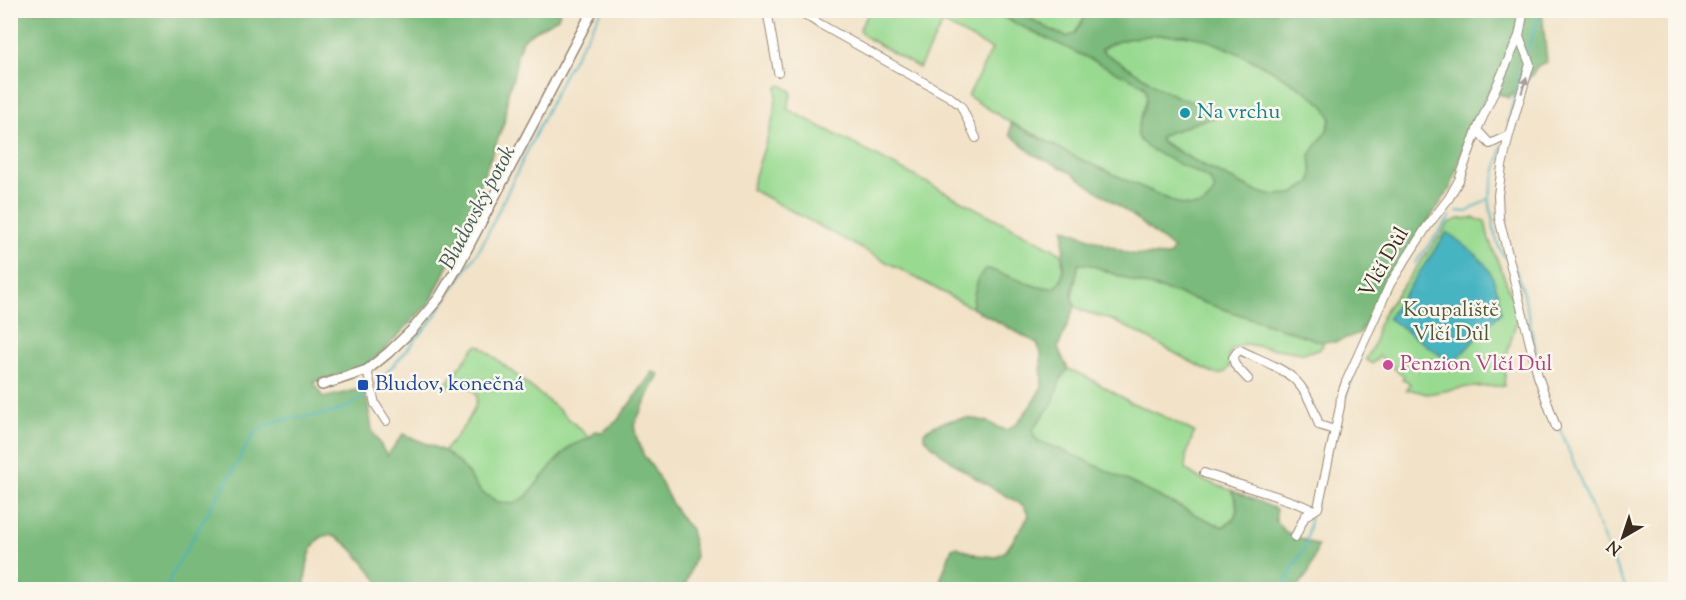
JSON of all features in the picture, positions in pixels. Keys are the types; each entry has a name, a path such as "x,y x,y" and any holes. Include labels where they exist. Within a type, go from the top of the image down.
{"street":[{"path":"322,385 368,370 412,330 439,298 593,10"},
{"path":"767,10 778,72"},
{"path":"798,10 950,97 961,106 976,138"},
{"name":"Vlčí Důl","path":"1295,537 1305,516 1318,508 1344,389 1390,284 1459,180 1477,130 1519,36 1524,10"},
{"path":"1519,36 1530,64 1502,166 1498,195 1499,218 1538,376 1556,427"},
{"path":"1477,130 1490,144 1509,135"},
{"path":"1248,379 1235,365 1233,358 1240,350 1295,380 1314,409 1319,425 1334,430"},
{"path":"368,370 375,404 386,421"},
{"path":"1204,473 1314,510"}],"green space":[{"path":"10,11 560,11 558,18 522,40 508,92 504,123 452,256 431,301 384,350 364,367 314,382 323,398 365,388 372,430 387,456 403,434 444,451 463,467 481,492 498,502 513,504 526,497 571,446 590,438 595,431 602,432 617,421 653,372 659,374 634,425 644,456 655,471 673,506 691,529 695,556 684,589 384,589 347,545 336,538 326,536 316,542 309,557 304,589 11,589"},
{"path":"870,11 990,11 1133,79 1146,89 1147,94 1140,127 1146,147 1208,178 1215,190 1208,201 1200,206 1179,204 1066,153 968,96 992,49 943,23 919,68 864,36 860,31 861,26"},
{"path":"990,11 1016,11 1068,37 1075,33 1088,11 1542,11 1547,62 1536,68 1532,75 1508,98 1490,89 1464,146 1451,187 1386,284 1360,333 1336,342 1322,342 1136,282 1088,264 1078,264 1072,291 1075,306 1058,348 1068,369 1061,378 1052,404 1033,429 1034,437 1038,441 1085,460 1223,527 1233,520 1237,511 1231,490 1276,509 1276,521 1284,531 1318,546 1309,572 1298,587 1294,586 1292,590 937,589 952,548 957,547 977,555 995,557 1006,551 1029,516 1024,506 959,467 924,437 924,432 930,428 945,422 970,418 1007,430 1017,423 1042,386 1041,353 1037,343 972,308 982,272 989,269 1038,287 1055,288 1063,275 1064,228 1130,254 1169,256 1173,249 1133,216 1070,172 1033,154 1010,134 1011,123 1078,158 1179,204 1200,206 1208,201 1215,190 1208,178 1159,154 1139,139 1138,127 1146,99 1144,85","holes":["1184,35 1205,39 1270,69 1309,93 1325,107 1331,118 1327,130 1310,155 1312,176 1310,183 1293,194 1269,195 1253,190 1161,142 1160,138 1163,135 1206,119 1217,118 1218,113 1159,88 1101,50 1113,43 1134,38"]},
{"path":"1016,11 1088,11 1075,34 1068,37"},
{"path":"1155,35 1205,38 1270,69 1309,93 1325,107 1331,118 1327,130 1310,155 1312,176 1310,183 1293,194 1269,195 1253,190 1193,160 1160,140 1163,135 1206,119 1217,118 1159,88 1101,49 1120,41"},
{"path":"781,85 792,93 787,109 1061,253 1062,272 1058,284 1055,288 1038,287 986,269 978,282 972,308 751,189 771,126 777,87"},
{"name":"Koupaliště Vlčí Důl","path":"1473,218 1485,221 1489,239 1518,316 1507,354 1504,386 1468,387 1427,394 1408,389 1406,391 1410,384 1402,380 1404,376 1379,356 1372,364 1366,359 1375,342 1377,328 1386,309 1449,223 1458,219"},
{"path":"1079,263 1088,264 1135,282 1322,342 1323,345 1319,350 1302,353 1244,344 1231,350 1229,357 1231,364 1223,373 1216,374 1123,325 1081,310 1076,306 1072,297"},
{"path":"479,345 590,438 571,446 526,497 513,504 498,502 481,492 463,467 444,451 467,422 477,397 471,388 463,385 443,388 474,348"},
{"path":"1068,369 1194,432 1186,457 1185,469 1202,480 1231,490 1237,506 1232,520 1223,527 1085,460 1038,441 1034,437 1033,429 1052,404 1061,378"}],"water":[{"path":"1447,232 1470,249 1485,264 1495,283 1501,312 1454,362 1450,362 1388,318"}],"waterway":[{"name":"Bludovský potok","path":"374,386 432,320 481,247 564,75 602,10"},
{"path":"1527,51 1539,10"},
{"path":"1508,123 1524,59"},
{"path":"1457,211 1467,212 1489,198 1502,146"},
{"path":"1489,198 1496,238 1505,257"},
{"path":"1415,263 1451,216"},
{"path":"1515,268 1524,294 1536,352"},
{"path":"1345,397 1355,372"},
{"name":"Bludovský potok","path":"166,590 172,574 254,434 280,420 341,410 370,390"},
{"path":"1559,426 1608,550 1627,590"},
{"path":"1313,507 1330,431"},
{"path":"1281,590 1306,545 1311,515"}],"place":[{"name":"Na vrchu","path":"1185,113"},
{"name":"Penzion Vlčí Důl","path":"1388,365"},
{"name":"Bludov, konečná","path":"363,385"}]}
